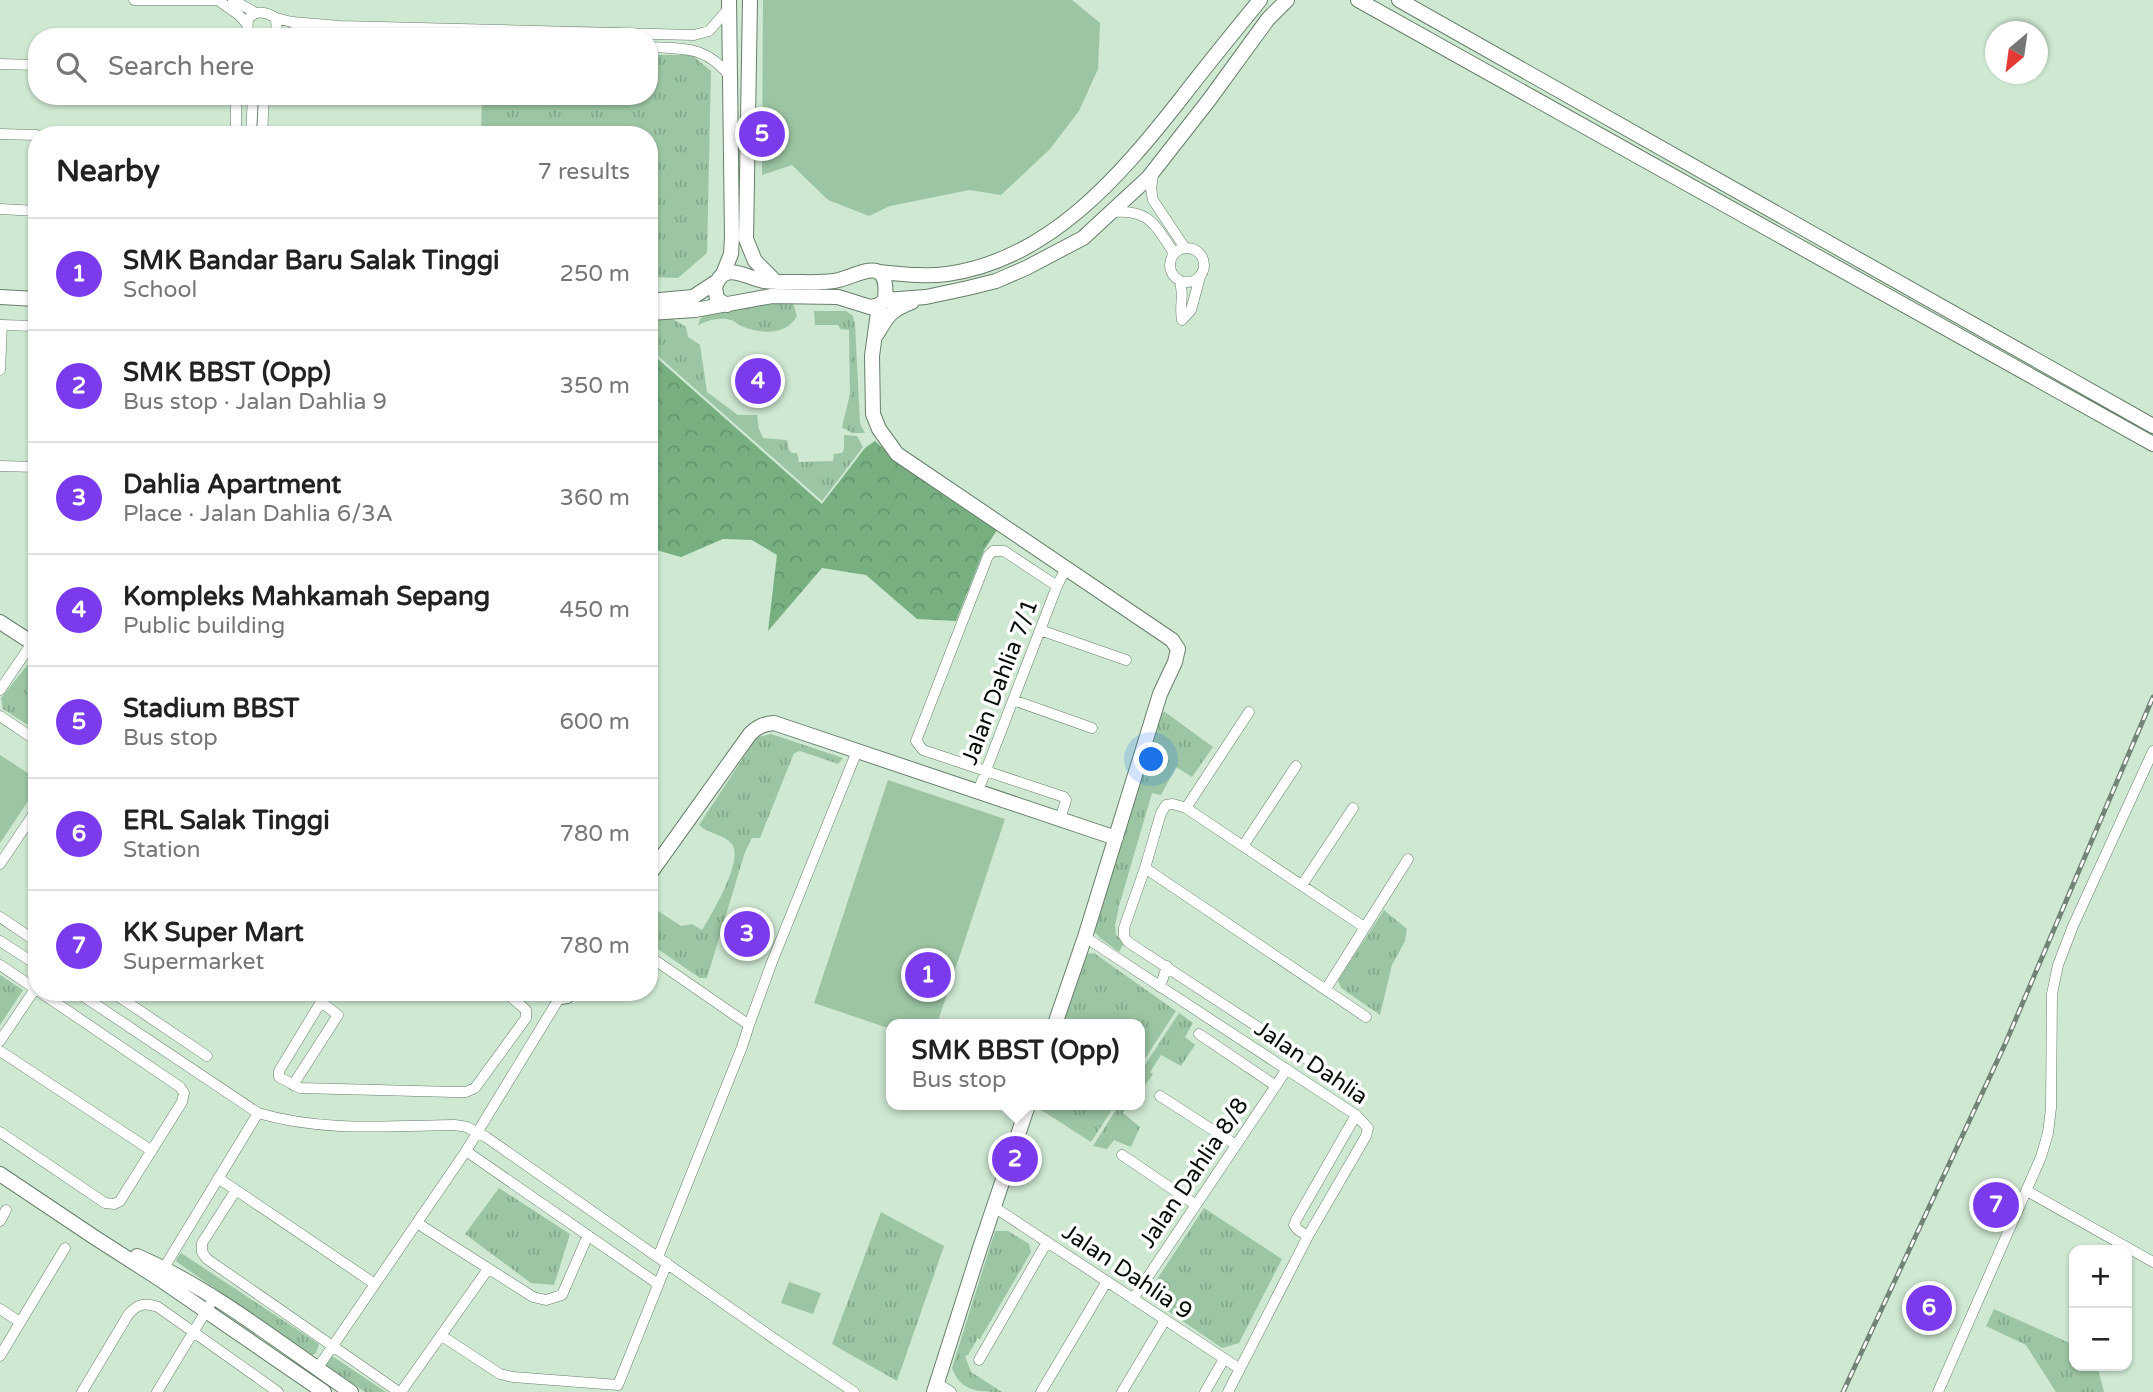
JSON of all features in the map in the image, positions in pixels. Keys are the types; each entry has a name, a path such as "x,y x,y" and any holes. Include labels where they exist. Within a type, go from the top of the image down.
{"street":[{"path":"134,0 220,0 247,24"},
{"path":"233,0 256,13 269,14 292,22 419,28"},
{"path":"750,0 746,239 755,261 776,282"},
{"path":"658,300 693,297 729,272 776,282 836,281 862,271 922,276 974,268 1027,246 1058,228 1095,197 1138,152 1260,0"},
{"path":"658,312 695,310 772,296 838,297 870,307 882,302 926,297 996,281 1026,268 1083,238 1154,170 1268,19 1287,0"},
{"path":"1358,0 2153,444"},
{"path":"1399,0 2153,426"},
{"path":"658,34 694,35 709,31 729,4"},
{"path":"727,305 717,299 715,293 731,254 732,237 729,4"},
{"path":"247,28 251,15 256,13"},
{"path":"276,18 278,28"},
{"path":"658,47 703,52 723,67 731,78"},
{"path":"0,64 28,65"},
{"path":"236,105 236,126"},
{"path":"251,126 253,105"},
{"path":"262,126 264,105"},
{"path":"0,134 28,135"},
{"path":"1154,170 1151,189 1153,200 1185,248"},
{"path":"0,209 28,211"},
{"path":"1112,212 1131,211 1149,218 1174,253"},
{"path":"1185,248 1194,249 1203,256 1205,267 1191,310 1182,320 1180,311 1183,290 1170,266 1174,253 1185,248"},
{"path":"878,272 884,282 872,356 873,414 879,429 897,454 1172,640 1178,649 1160,694 1085,937 1057,1019"},
{"path":"1179,280 1190,282 1200,277"},
{"path":"0,288 28,289"},
{"path":"0,297 28,299"},
{"path":"874,339 890,313 926,297"},
{"path":"856,304 865,320 872,356"},
{"path":"0,370 1,325 28,326"},
{"path":"0,466 28,467"},
{"path":"1057,586 1004,551 993,551 984,565 916,741 923,750 1064,797 1066,800 1060,819"},
{"name":"Jalan Dahlia 7/1","path":"978,791 1066,568"},
{"path":"0,622 28,640"},
{"path":"1040,631 1125,660"},
{"path":"0,690 28,652"},
{"path":"1013,700 1093,728"},
{"path":"1186,808 1249,712"},
{"path":"0,716 28,735"},
{"path":"658,862 750,734 757,727 775,723 1116,838"},
{"path":"442,1336 500,1374 618,1385 658,1284 662,1260 772,962 857,751"},
{"path":"1938,1392 2039,1163 2048,1133 2052,1084 2052,993 2058,965 2073,926 2153,751"},
{"path":"1243,846 1296,766"},
{"path":"1357,1091 1128,942 1124,936 1124,928 1161,813 1166,806 1173,804 1186,808 1364,927"},
{"path":"1301,885 1353,808"},
{"path":"0,864 28,822"},
{"path":"1326,989 1408,859"},
{"path":"1145,868 1366,1017"},
{"path":"0,917 28,936"},
{"name":"Jalan Dahlia","path":"1085,937 1356,1115 1368,1128 1366,1136 1308,1236 1228,1392"},
{"path":"0,941 28,959"},
{"path":"658,962 749,1025"},
{"path":"0,965 28,984"},
{"path":"1160,987 1167,966"},
{"path":"0,1041 29,1001"},
{"path":"0,1132 105,1203 114,1204 120,1201 182,1102 184,1093 180,1087 53,1001"},
{"path":"91,1001 258,1112 296,1122 341,1126 467,1127 854,1392"},
{"path":"125,1001 207,1056"},
{"path":"293,1085 338,1015 321,1002 278,1075 293,1085 300,1088 471,1091 526,1018 526,1010 516,1001"},
{"path":"317,1369 466,1151 555,1001"},
{"path":"1214,1022 1202,1036 1276,1086"},
{"path":"0,1051 152,1151"},
{"name":"Jalan Dahlia 8/8","path":"1133,1299 1287,1069"},
{"path":"1160,1096 1236,1145"},
{"path":"951,1392 936,1387 1026,1110"},
{"path":"161,1273 258,1112"},
{"path":"1308,1236 1294,1225 1356,1115"},
{"path":"466,1151 658,1284"},
{"path":"1122,1155 1196,1205"},
{"path":"0,1174 94,1237 161,1273 351,1392"},
{"path":"218,1178 375,1284"},
{"path":"236,1190 202,1243 202,1252 207,1259 400,1392 488,1269"},
{"path":"2027,1191 2153,1262"},
{"name":"Jalan Dahlia 9","path":"994,1207 1240,1369"},
{"path":"0,1221 6,1210"},
{"path":"417,1223 533,1297 547,1300 562,1295 588,1236"},
{"path":"979,1360 1047,1242"},
{"path":"0,1356 65,1248"},
{"path":"1041,1392 1107,1281"},
{"path":"82,1392 128,1315 136,1306 149,1304 158,1307 278,1392"},
{"path":"161,1391 210,1304"},
{"path":"210,1304 324,1392"},
{"path":"0,1309 20,1322"},
{"path":"1122,1392 1165,1320"},
{"path":"1205,1392 1224,1359"}],"green space":[{"path":"763,0 1072,0 1100,23 1098,69 1079,111 1050,149 1001,195 969,190 890,206 869,216 828,200 792,165 762,175"},
{"path":"658,55 692,55 711,71 707,253 678,278 658,277 658,126 481,126 482,105 658,105"},
{"path":"792,300 797,316 786,327 772,332 756,331 732,320 723,319 698,326 705,314"},
{"path":"814,311 846,311 853,316 860,423 865,433 852,433 842,427 850,394 849,330 840,329 838,325 815,325"},
{"path":"658,317 673,319 686,327 688,337 700,345 707,392 738,415 757,415 763,438 787,440 789,450 797,453 799,462 833,461 834,454 842,453 844,449 844,435 857,436 863,447 822,501 658,356"},
{"path":"658,359 822,504 865,448 875,441 892,456 999,527 984,550 956,621 917,619 866,575 822,568 768,631 777,555 752,540 723,539 681,557 658,551"},
{"path":"28,664 28,725 3,709 1,698"},
{"path":"1161,711 1213,747 1192,777 1176,767 1161,795 1152,793 1115,925 1116,935 1124,943 1119,952 1092,929"},
{"path":"771,734 843,758 838,764 800,751 794,753 760,838 752,838 745,852 707,978 700,978 658,949 658,911 681,926 692,924 702,930 712,913 730,875 735,852 729,841 699,825 757,737"},
{"path":"0,755 28,773 28,801 0,843"},
{"path":"888,780 1005,819 939,1019 886,1019 886,1027 814,1003"},
{"path":"1384,910 1407,929 1405,941 1392,965 1380,1015 1341,988 1338,980"},
{"path":"1094,953 1176,1011 1145,1059 1145,1019 1064,1019 1084,954"},
{"path":"0,975 23,990 0,1025"},
{"path":"1179,1013 1193,1023 1185,1037 1195,1045 1181,1066 1161,1055 1145,1085 1145,1065"},
{"path":"1041,1110 1112,1110 1091,1142"},
{"path":"1116,1110 1125,1110 1123,1113 1140,1127 1131,1147 1114,1140 1107,1149 1093,1146"},
{"path":"499,1188 570,1234 554,1285 531,1283 465,1234"},
{"path":"1204,1208 1282,1259 1239,1343 1222,1348 1146,1296"},
{"path":"881,1212 944,1246 897,1381 832,1344"},
{"path":"995,1231 1008,1231 1029,1244 1031,1252 980,1339 978,1338 965,1356 971,1372 1002,1392 972,1389 960,1382 952,1368"},
{"path":"181,1253 319,1344 316,1353 311,1356 177,1262"},
{"path":"789,1282 821,1293 813,1314 781,1303"},
{"path":"1994,1309 2069,1343 2069,1371 2098,1371 2104,1392 2056,1392 2026,1345 1986,1326"},
{"path":"331,1356 386,1392 365,1392 327,1366"}],"railway":[{"path":"1843,1392 2006,1042 2153,697"}],"place":[{"name":"Stadium BBST","path":"762,134"},
{"name":"Kompleks Mahkamah Sepang","path":"758,381"},
{"name":"Dahlia Apartment","path":"747,934"},
{"name":"SMK Bandar Baru Salak Tinggi","path":"928,975"},
{"name":"SMK BBST (Opp)","path":"1015,1159"},
{"name":"KK Super Mart","path":"1996,1205"},
{"name":"ERL Salak Tinggi","path":"1929,1308"}]}
